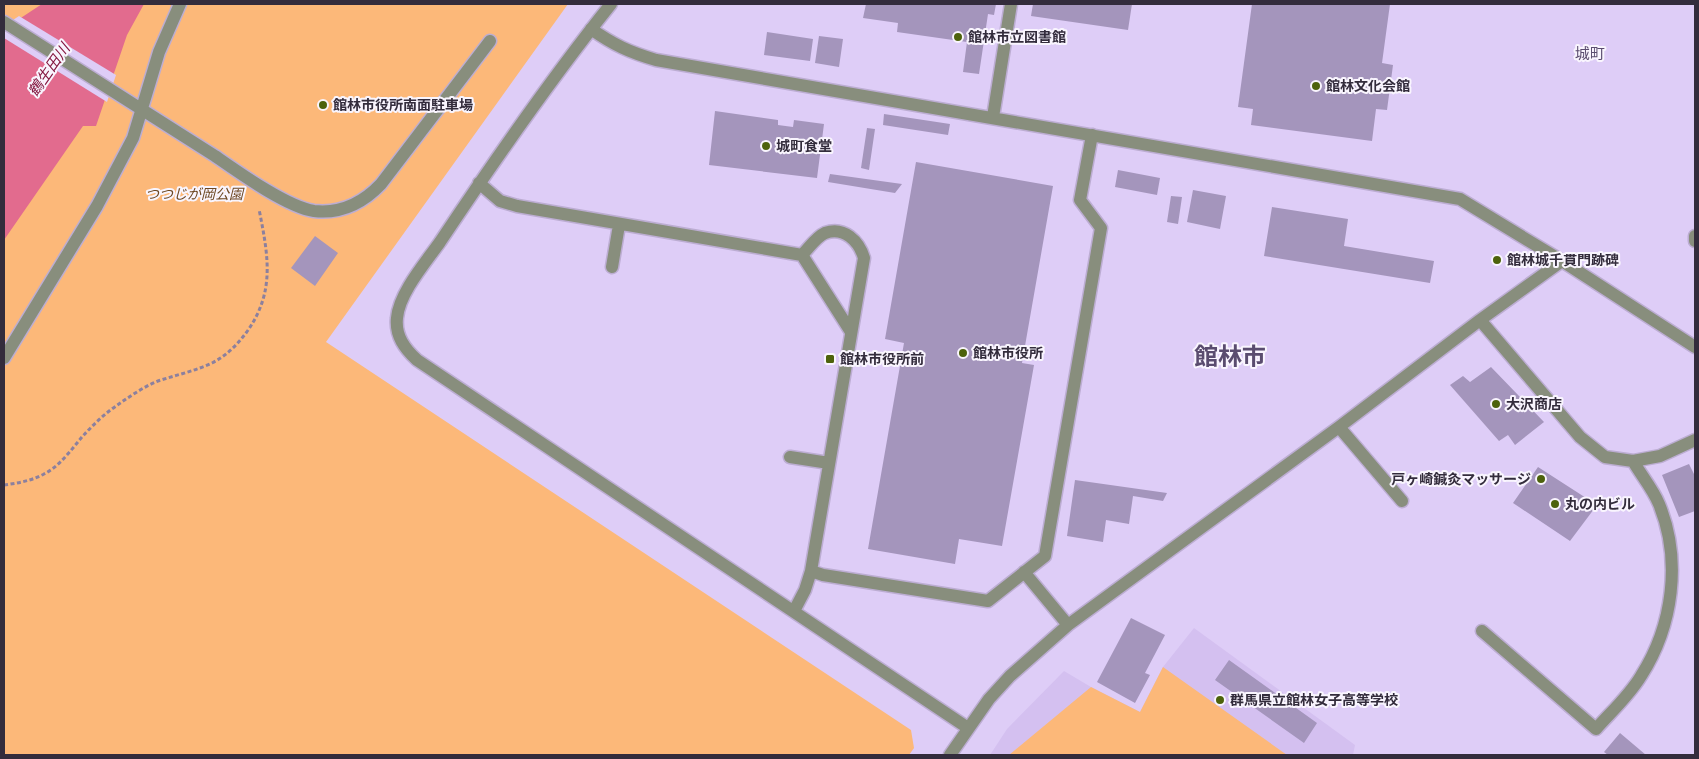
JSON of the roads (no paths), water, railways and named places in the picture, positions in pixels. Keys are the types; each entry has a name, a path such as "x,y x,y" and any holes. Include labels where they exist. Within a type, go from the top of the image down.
{"street":[{"path":"4,358 97,206 134,138 158,52 180,4"},
{"path":"611,4 479,183 405,294 397,318 397,332 404,348 417,360 968,728"},
{"path":"993,117 1011,4"},
{"path":"4,22 253,181 300,207 312,210 338,210 362,201 381,184 490,41"},
{"path":"591,29 628,52 656,60 1460,199 1562,261 1695,347"},
{"path":"811,571 823,575 988,601 1045,556 1101,228 1080,200 1092,135"},
{"path":"479,183 500,201 517,206 802,256 851,332"},
{"path":"612,267 619,225"},
{"path":"794,612 805,590 811,571 864,258 861,249 848,234 838,232 826,233 818,238 802,256"},
{"path":"1695,236 1695,242"},
{"path":"950,755 989,699 1010,676 1068,625 1562,261"},
{"path":"1480,320 1580,437 1606,457 1633,461 1660,456 1695,440"},
{"path":"1339,427 1402,501"},
{"path":"790,457 829,463"},
{"path":"1482,631 1596,729 1628,694 1640,678 1659,642 1667,616 1672,582 1670,541 1665,521 1658,502 1633,461"},
{"path":"1024,572 1068,625"}],"water":[{"name":"鶴生田川","path":"42,4 144,4 127,35 96,126 83,126 4,240 4,29"}],"place":[{"name":"館林市立図書館","path":"958,37"},
{"name":"館林文化会館","path":"1316,86"},
{"name":"館林市役所南面駐車場","path":"323,105"},
{"name":"城町食堂","path":"766,146"},
{"name":"館林城千貫門跡碑","path":"1497,260"},
{"name":"館林市役所","path":"963,353"},
{"name":"館林市役所前","path":"830,359"},
{"name":"大沢商店","path":"1496,404"},
{"name":"戸ヶ崎鍼灸マッサージ","path":"1541,479"},
{"name":"丸の内ビル","path":"1555,504"},
{"name":"群馬県立館林女子高等学校","path":"1220,700"}],"district":[{"name":"城町","path":"1590,54"},
{"name":"館林市","path":"1230,357"}],"park label":[{"name":"つつじが岡公園","path":"194,194"}]}
